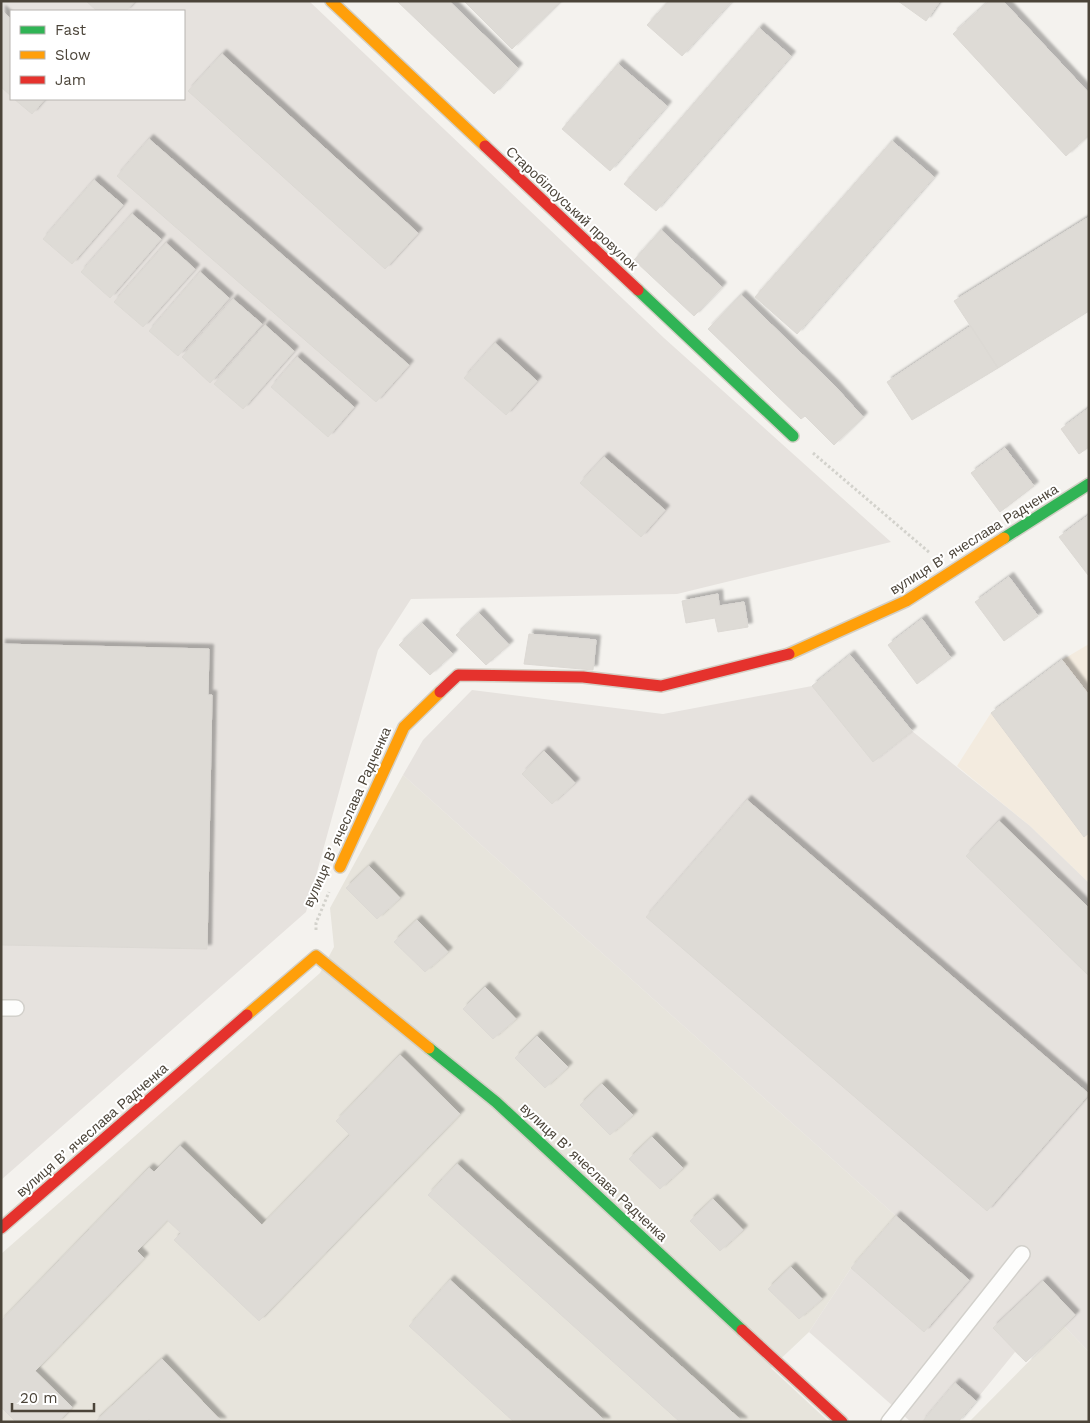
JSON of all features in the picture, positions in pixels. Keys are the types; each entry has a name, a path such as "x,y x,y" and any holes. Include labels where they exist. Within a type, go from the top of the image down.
{"street":[{"name":"Старобілоуський провулок","path":"331,1 793,436"},
{"name":"вулиця Вʼячеслава Радченка","path":"340,867 404,727 458,675 583,678 661,686 790,654 906,602 954,573 1089,484"},
{"name":"вулиця Вʼячеслава Радченка","path":"1,1228 316,956 496,1102 842,1422"}],"lane":[{"path":"889,1422 1022,1254"}],"path":[{"path":"793,436 954,573"},
{"name":"вулиця Вʼячеслава Радченка","path":"316,956 316,923 340,867"}],"shaded area":[{"path":"1,1 309,1 664,338 891,542 677,594 411,599 378,650 306,912 1,1180"},
{"path":"1089,644 1089,883 1030,826 957,766 991,713 1062,660"},
{"path":"850,655 912,731 1030,826 1089,883 1089,1352 1064,1326 1026,1362 1015,1352 958,1422 911,1422 809,1332 851,1268 896,1216 403,775 423,740 472,690 663,714 812,686"},
{"path":"403,775 896,1216 851,1268 809,1332 771,1368 829,1422 1,1422 1,1254 320,973 334,947 330,908"},
{"path":"1064,1326 1089,1352 1089,1422 969,1422"}],"building":[{"path":"86,1 135,1 127,10 96,10"},
{"path":"397,1 449,1 518,68 494,94"},
{"path":"464,1 561,1 512,49"},
{"path":"669,1 731,2 682,56 647,25"},
{"path":"898,1 940,1 926,21"},
{"path":"989,1 1003,1 1089,93 1089,135 1066,156 953,34"},
{"path":"1,10 10,18 10,95 1,87"},
{"path":"759,28 791,56 656,211 624,184"},
{"path":"222,54 418,233 385,269 188,91"},
{"path":"618,64 667,106 610,171 562,129"},
{"path":"15,100 44,100 32,114"},
{"path":"149,139 409,365 376,402 117,176"},
{"path":"892,141 934,177 797,334 755,297"},
{"path":"94,180 123,205 72,264 43,239"},
{"path":"132,214 161,239 110,298 81,272"},
{"path":"1089,217 1089,311 998,368 954,301"},
{"path":"661,230 722,287 694,316 634,260"},
{"path":"166,243 195,269 143,327 114,302"},
{"path":"200,272 229,298 178,356 149,331"},
{"path":"741,295 834,385 863,417 834,445 805,416 801,419 708,329"},
{"path":"233,299 262,324 210,383 182,357"},
{"path":"265,325 294,351 243,409 214,384"},
{"path":"971,326 998,368 912,420 887,382"},
{"path":"495,343 537,381 506,415 464,378"},
{"path":"297,357 354,407 328,437 271,387"},
{"path":"1089,408 1089,447 1079,454 1061,429"},
{"path":"1005,448 1034,486 1000,512 971,473"},
{"path":"604,457 665,510 641,537 580,483"},
{"path":"1089,515 1089,575 1088,575 1059,537"},
{"path":"1009,577 1038,616 1004,641 975,602"},
{"path":"718,594 719,606 744,602 748,627 718,632 715,618 686,623 682,601"},
{"path":"479,613 509,645 486,665 456,635"},
{"path":"922,619 951,658 917,684 888,645"},
{"path":"422,623 453,654 430,675 399,645"},
{"path":"529,634 596,640 593,670 524,664"},
{"path":"1,644 209,649 208,695 212,695 207,949 1,945"},
{"path":"850,655 912,731 873,762 812,686"},
{"path":"1062,660 1089,695 1089,833 1084,837 991,713"},
{"path":"544,751 575,783 552,804 522,774"},
{"path":"747,800 1089,1094 987,1211 646,917"},
{"path":"999,821 1089,908 1089,976 966,856"},
{"path":"369,866 400,898 377,919 346,888"},
{"path":"417,920 448,952 425,972 394,942"},
{"path":"485,987 516,1019 493,1039 463,1009"},
{"path":"537,1036 568,1067 545,1088 515,1058"},
{"path":"400,1055 460,1114 259,1321 174,1240 181,1233 167,1220 137,1251 144,1258 35,1371 72,1407 58,1422 16,1422 1,1407 1,1321 149,1168 154,1172 180,1146 262,1225 350,1135 336,1121"},
{"path":"602,1084 633,1115 610,1135 580,1105"},
{"path":"652,1137 683,1168 660,1189 629,1159"},
{"path":"457,1164 743,1422 680,1422 428,1195"},
{"path":"713,1199 743,1230 720,1251 690,1221"},
{"path":"896,1216 969,1280 924,1332 851,1268"},
{"path":"791,1267 822,1299 799,1319 768,1289"},
{"path":"450,1280 606,1422 514,1422 409,1326"},
{"path":"1043,1281 1075,1315 1026,1362 993,1328"},
{"path":"162,1359 222,1422 152,1422 149,1419 146,1422 95,1422"},
{"path":"955,1383 976,1401 958,1422 922,1422"}],"traffic: fast":[{"path":"638,290 793,436"},
{"path":"1004,538 1089,484"},
{"path":"429,1048 496,1102 742,1330"}],"traffic: slow":[{"path":"331,1 485,146"},
{"path":"789,654 906,601 1004,538"},
{"path":"340,867 404,727 440,692"},
{"path":"247,1015 316,956 429,1048"}],"traffic: jam":[{"path":"485,146 638,290"},
{"path":"440,692 458,675 583,677 661,686 789,654"},
{"path":"1,1228 247,1015"},
{"path":"742,1330 842,1422"}]}
